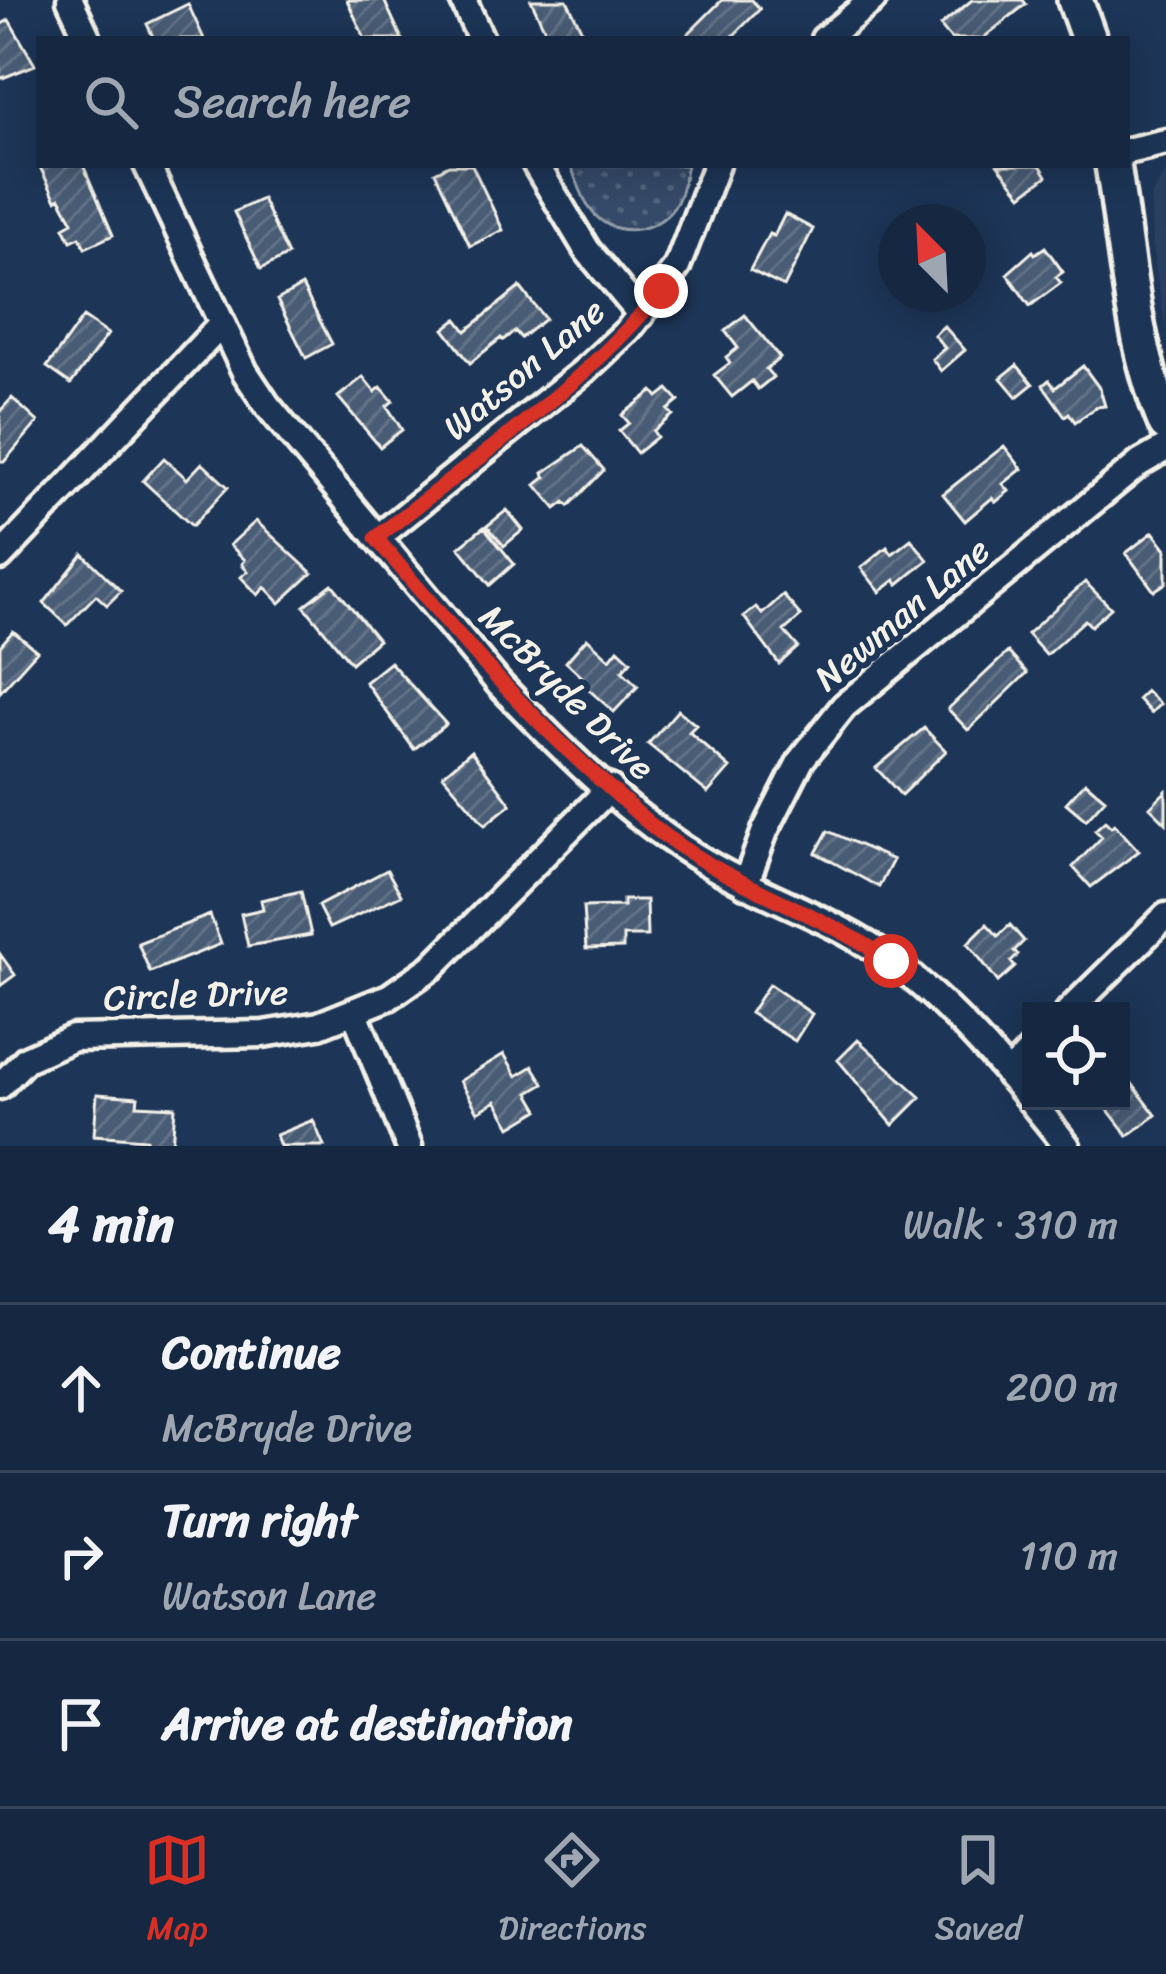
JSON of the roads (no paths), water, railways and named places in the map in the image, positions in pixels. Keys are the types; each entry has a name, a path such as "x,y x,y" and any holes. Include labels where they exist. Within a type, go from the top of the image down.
{"main road":[{"path":"1075,0 1088,36"},
{"path":"1113,168 1141,340 1166,424"}],"street":[{"path":"70,0 87,36"},
{"path":"463,0 481,36"},
{"path":"828,36 873,0"},
{"path":"1130,150 1166,142"},
{"name":"McBryde Drive","path":"148,168 244,372 500,686 665,837 746,884 832,924 891,961 944,1006 1067,1146"},
{"path":"538,168 586,250 641,315"},
{"name":"Watson Lane","path":"376,538 585,370 641,315 677,267 715,168"},
{"path":"0,557 221,325"},
{"name":"Newman Lane","path":"746,884 793,775 807,750 844,706 1140,463 1166,448"},
{"name":"Circle Drive","path":"0,1086 26,1059 74,1038 236,1036 319,1025 389,997 432,967 610,788"},
{"path":"1078,1002 1166,916"},
{"path":"355,1013 409,1146"},
{"path":"1008,1075 1022,1060"}]}
